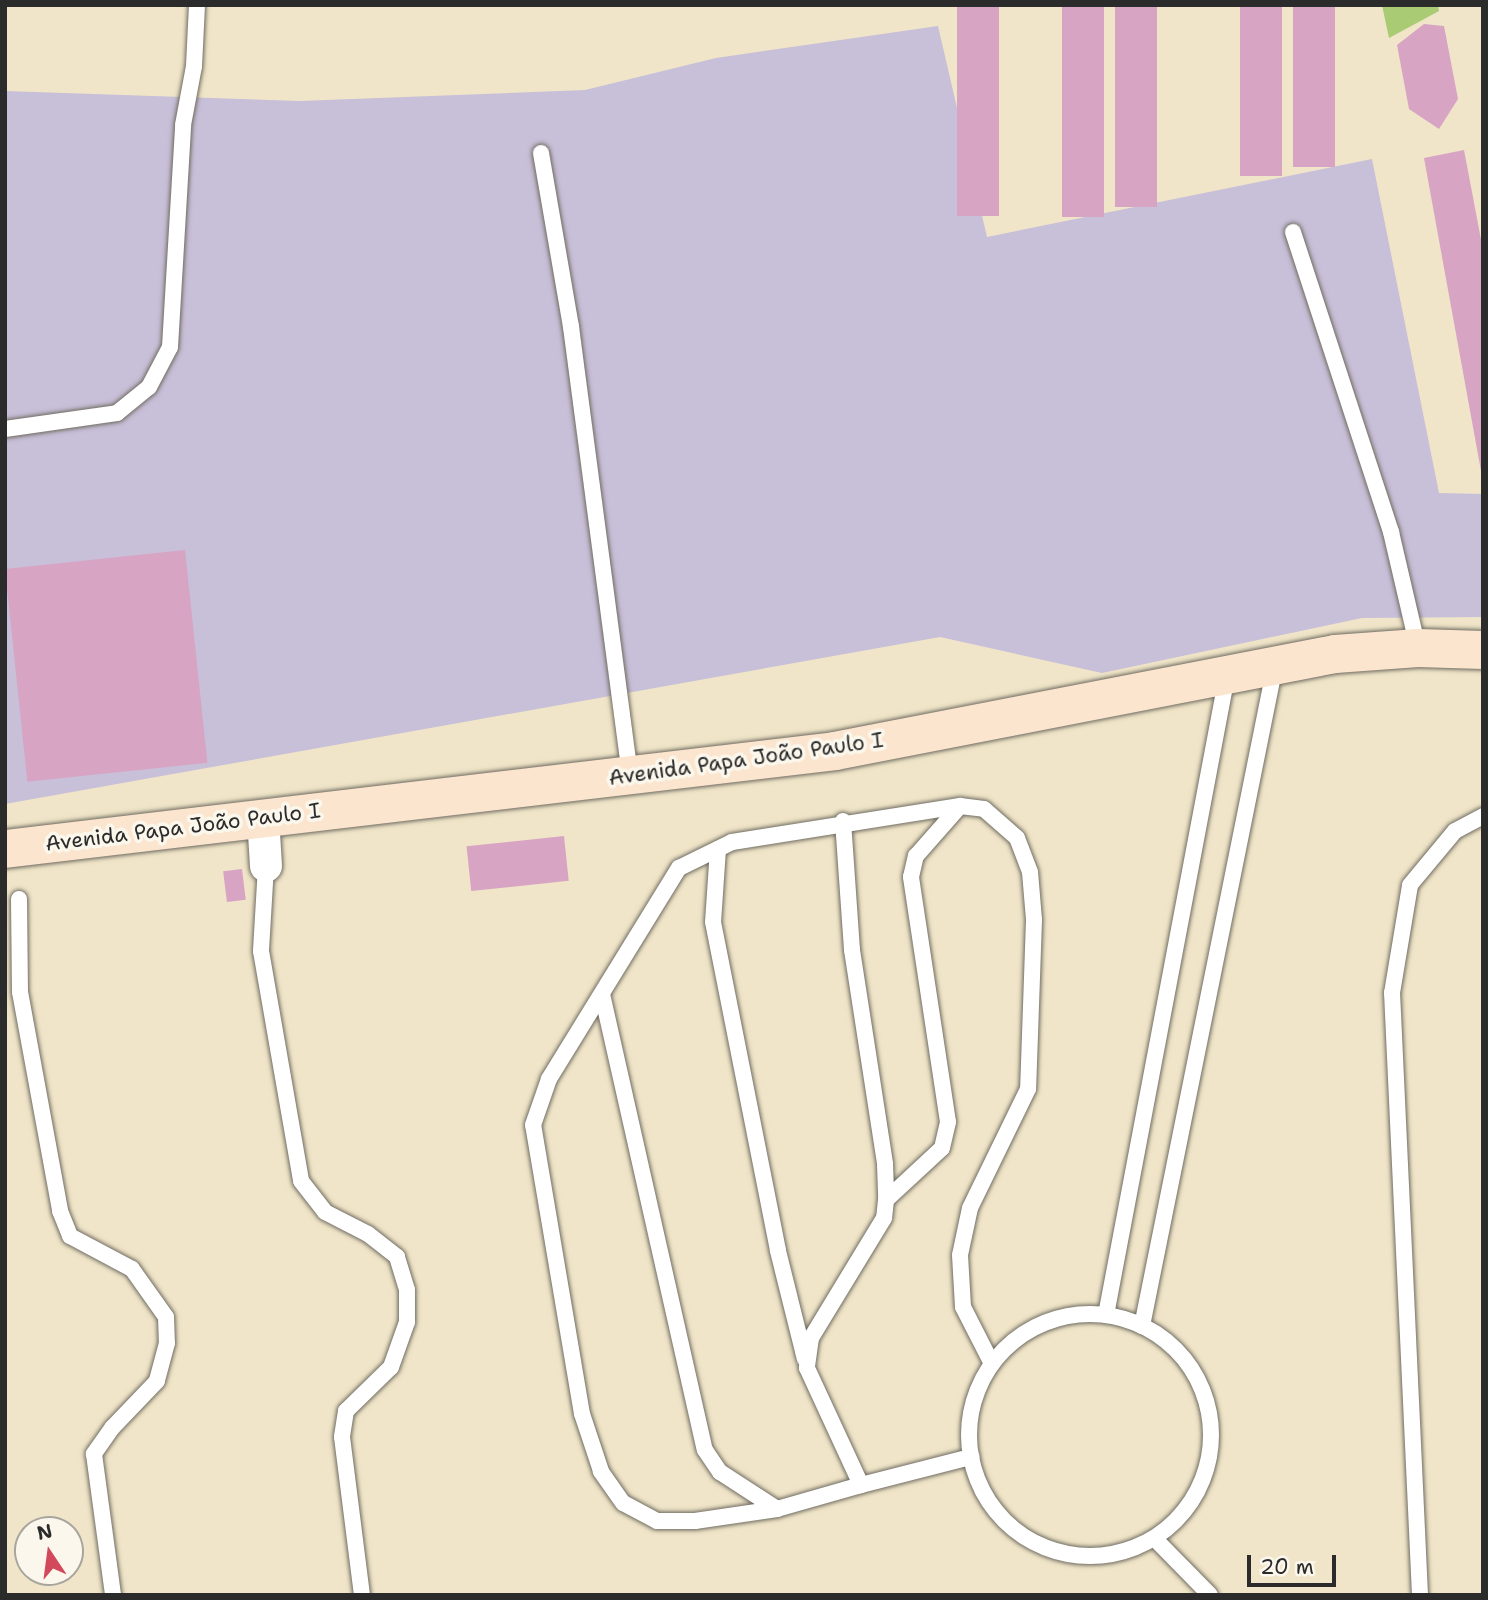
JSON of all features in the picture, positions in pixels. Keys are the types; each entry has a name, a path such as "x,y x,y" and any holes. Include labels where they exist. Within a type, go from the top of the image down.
{"main road":[{"name":"Avenida Papa João Paulo I","path":"5,849 835,751 1068,703 1227,676 1335,654 1418,648 1483,650"}],"street":[{"path":"264,817 266,866"}],"lane":[{"path":"5,429 117,413 149,387 170,347 183,125 194,66 197,5"},
{"path":"541,153 571,327 630,775"},
{"path":"1293,232 1391,532 1418,648"},
{"path":"1142,1326 1275,666"},
{"path":"1106,1315 1227,676"},
{"path":"971,1457 777,1509 695,1521 657,1521 623,1503 601,1471 582,1414 533,1125 549,1079 679,868 718,849 843,821 960,806 984,809 1017,838 1030,872 1034,920 1028,1089 970,1208 960,1255 963,1307 991,1362"},
{"path":"886,1200 942,1148 948,1122 911,877 916,856 960,806"},
{"path":"1420,1595 1392,993 1410,885 1455,831 1483,816"},
{"path":"807,1368 811,1338 884,1218 886,1200 885,1164 852,950 843,821"},
{"path":"718,849 713,922 778,1251 807,1368 861,1485"},
{"path":"266,866 261,951 301,1181 325,1212 368,1234 397,1257 407,1290 407,1322 391,1367 346,1411 342,1437 362,1595"},
{"path":"19,899 20,992 60,1211 70,1236 132,1269 166,1317 167,1343 157,1381 112,1428 94,1454 113,1595"},
{"path":"602,994 705,1450 720,1472 777,1509"},
{"path":"1078,1314 1106,1315 1142,1326 1180,1351 1200,1381 1211,1415 1212,1451 1202,1485 1182,1516 1155,1539 1118,1554 1078,1556 1040,1546 1007,1524 982,1493 971,1457 969,1416 991,1362 1040,1324 1078,1314"},
{"path":"1155,1539 1210,1595"}],"shaded area":[{"path":"938,26 987,237 1372,159 1439,493 1483,494 1483,617 1362,618 1102,673 940,637 5,804 5,91 300,101 585,90 716,58"}],"green space":[{"path":"1382,5 1438,5 1439,11 1389,38"}],"building":[{"path":"957,5 999,5 999,216 957,216"},
{"path":"1062,5 1104,5 1104,217 1062,217"},
{"path":"1115,5 1157,5 1157,207 1115,207"},
{"path":"1240,5 1282,5 1282,176 1240,176"},
{"path":"1293,5 1335,5 1335,167 1293,167"},
{"path":"1424,24 1444,26 1458,99 1439,129 1409,109 1397,45"},
{"path":"1464,150 1483,250 1481,471 1424,158"},
{"path":"185,550 207,763 27,782 5,569"},
{"path":"564,836 569,881 471,891 467,846"},
{"path":"242,869 246,900 227,902 223,871"}]}
